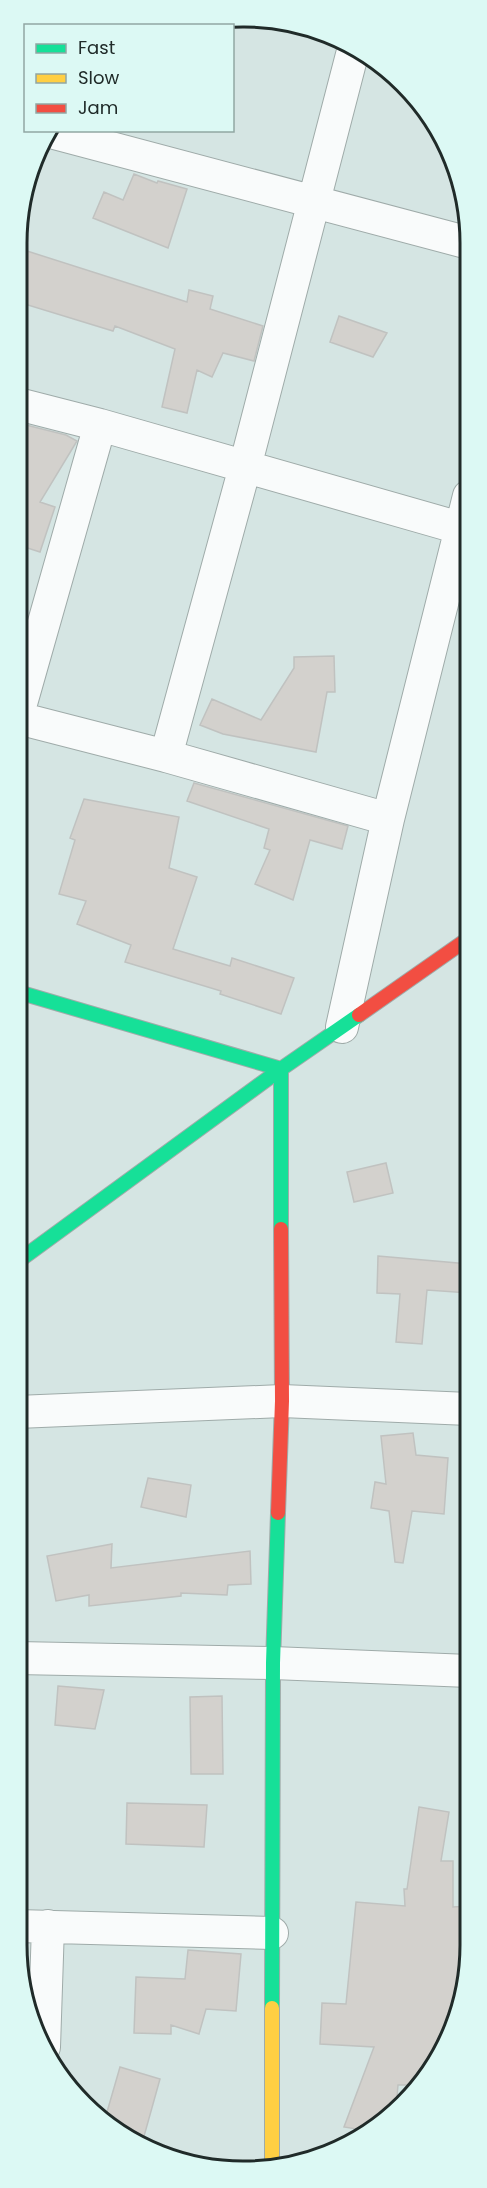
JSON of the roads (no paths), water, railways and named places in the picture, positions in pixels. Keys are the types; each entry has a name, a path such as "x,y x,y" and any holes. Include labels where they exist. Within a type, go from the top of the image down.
{"street":[{"path":"166,756 245,467 352,56"},
{"path":"57,134 460,241"},
{"path":"27,406 460,528 388,819 342,1026"},
{"path":"27,684 100,425"},
{"path":"27,718 388,819"},
{"path":"27,1255 281,1069 460,944"},
{"path":"27,995 281,1069"},
{"path":"272,2159 273,1663 282,1401 281,1069"},
{"path":"27,1412 282,1401 460,1409"},
{"path":"27,1658 273,1663 460,1671"},
{"path":"27,1926 272,1933"},
{"path":"45,2030 48,1926"}]}
